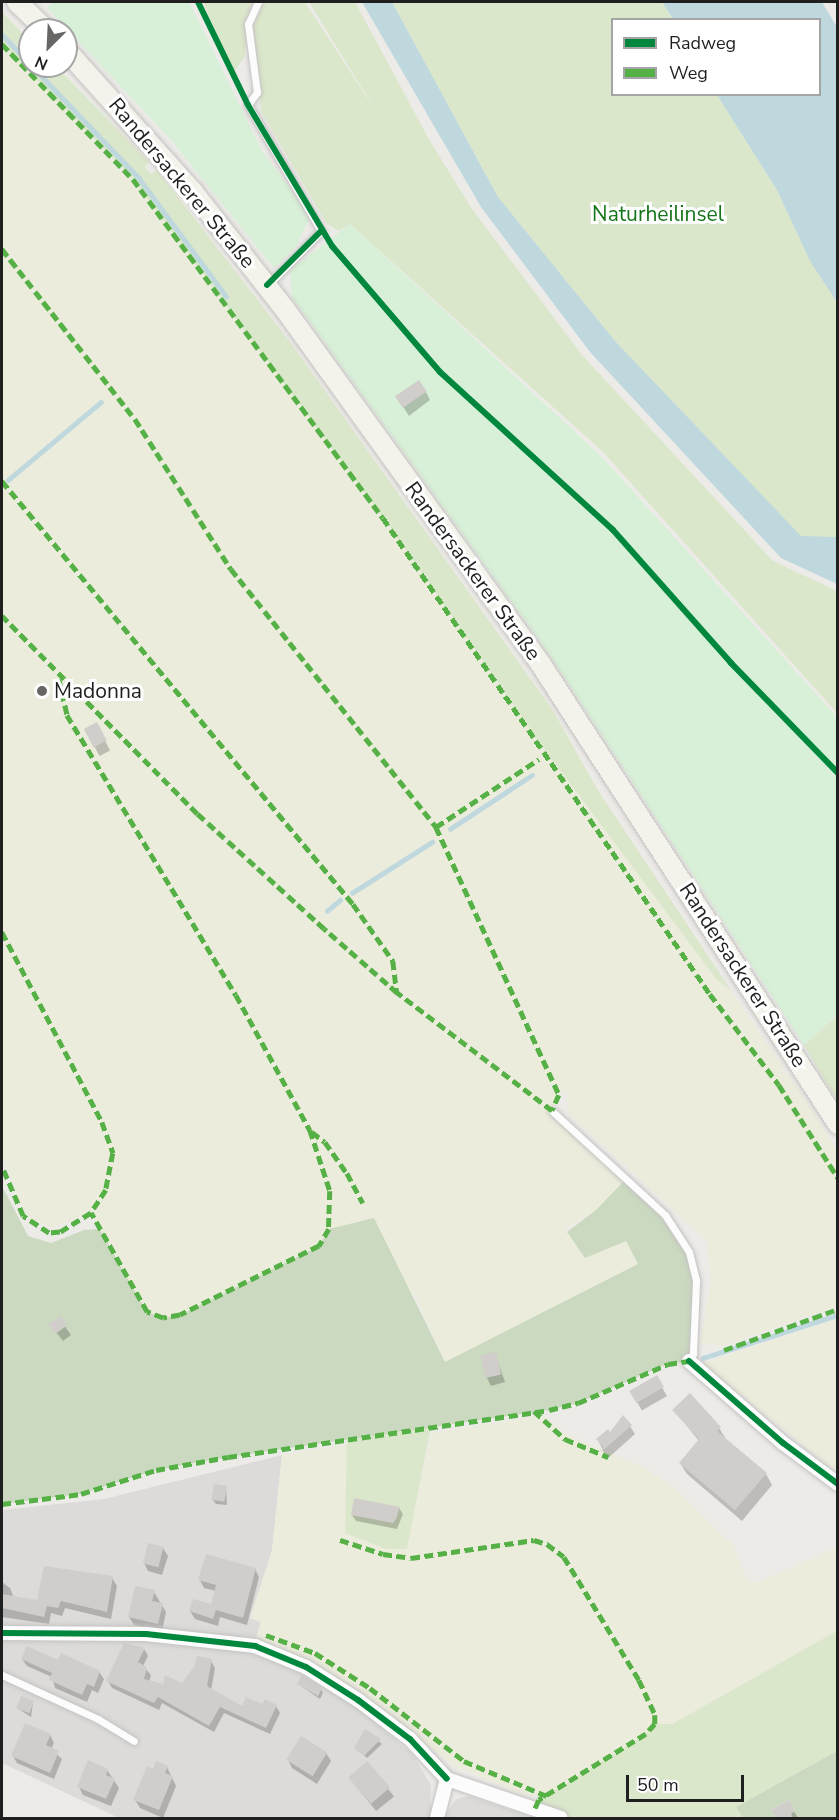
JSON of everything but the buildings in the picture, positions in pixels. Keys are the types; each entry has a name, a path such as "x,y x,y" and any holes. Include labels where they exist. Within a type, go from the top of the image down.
{"main road":[{"path":"17,2 34,18"},
{"name":"Randersackerer Straße","path":"78,63 194,192 267,285 540,663 837,1124"}],"street":[{"path":"689,1361 783,1443 837,1484"},
{"path":"2,1633 146,1634 255,1646 306,1667 358,1700 410,1739 447,1779 561,1818"},
{"path":"437,1818 447,1779"}],"lane":[{"path":"258,2 248,24 257,92 248,105 321,231 267,285"},
{"path":"552,1111 665,1215 689,1252 696,1281 693,1354 689,1361"},
{"path":"2,1676 98,1719 134,1741"}],"shaded area":[{"path":"282,1455 272,1551 250,1618 261,1622 252,1654 293,1667 355,1705 413,1755 431,1785 430,1805 447,1813 456,1799 469,1796 535,1818 119,1818 2,1763 2,1510 104,1499"}],"green space":[{"path":"53,2 189,2 261,149 310,216 297,245 274,268 170,139 78,41 78,18 56,18 47,8"},
{"path":"203,2 251,2 244,58 233,73"},
{"path":"265,2 305,2 379,116 309,2 355,2 430,141 472,209 582,355 773,561 837,591 837,713 603,452 350,224 339,231 327,224 261,111 253,25"},
{"name":"Naturheilinsel","path":"392,2 662,2 672,18 611,18 611,96 718,96 777,190 811,263 837,302 837,537 801,537 615,341 498,197"},
{"path":"2,12 18,29 18,60 2,44"},
{"path":"2,44 18,60 18,78 35,78 133,179 393,531 545,750 717,980 731,990 819,1120 837,1151 837,1306 723,1346 700,1343 711,1282 707,1241 568,1113 567,1089 559,1095 552,1111 626,1179 596,1210 565,1229 584,1258 626,1241 638,1264 445,1362 414,1294 329,1229 319,1246 180,1315 163,1318 147,1312 91,1213 52,1228 31,1219 21,1206 2,1156"},
{"path":"35,78 68,78 149,162 145,167 151,174 157,170 290,342 552,709 599,792 731,990 717,980 545,750 393,531 133,179"},
{"path":"350,224 600,455 837,717 837,1015 804,1045 549,654 292,297 290,270"},
{"path":"837,1016 837,1101 804,1045"},
{"path":"626,1179 679,1233 696,1281 689,1361 667,1364 578,1403 549,1410 228,1457 156,1470 81,1494 2,1504 2,1186 28,1236 51,1243 84,1230 100,1229 146,1311 163,1318 180,1315 319,1246 329,1229 374,1218 445,1362 638,1264 626,1241 585,1258 567,1232 596,1210"},
{"path":"838,1319 837,1472 702,1363"},
{"path":"544,1415 566,1434 643,1467 671,1485 733,1545 746,1578 757,1583 837,1547 837,1631 671,1724 655,1724 646,1734 547,1796 524,1795 454,1766 363,1695 309,1662 255,1641 261,1622 250,1618 272,1551 282,1455 347,1444 345,1533 386,1549 407,1549 431,1433"},
{"path":"431,1426 407,1549 386,1549 345,1533 347,1438"},
{"path":"837,1631 837,1751 736,1807 743,1818 561,1818 535,1809 539,1800 646,1734 655,1724 672,1724"},
{"path":"837,1751 837,1818 793,1818 791,1814 795,1811 789,1800 772,1809 777,1818 743,1818 736,1807"}],"water":[{"path":"362,2 392,2 498,197 615,341 801,536 837,537 837,584 781,558 590,352 481,207"},
{"path":"662,2 822,2 837,27 837,302 811,263 777,190 718,96 821,96 821,18 672,18"}],"waterway":[{"path":"2,34 18,51"},
{"path":"43,78 139,178 226,296"},
{"path":"8,480 101,402"},
{"path":"450,829 532,775"},
{"path":"352,893 432,842"},
{"path":"327,911 340,900"},
{"path":"703,1358 838,1315"}],"marked path":[{"path":"2,44 133,179 383,518 710,994 779,1085 838,1178"},
{"path":"2,249 135,419 231,569 436,827 559,1095 552,1111 397,993 324,929 197,814 2,616"},
{"path":"2,481 353,904 393,961 397,993"},
{"path":"59,679 67,715 236,995 310,1130 330,1191 329,1229 319,1246 180,1315 163,1318 147,1312 91,1213"},
{"path":"436,827 539,759"},
{"path":"2,932 102,1122 113,1153 106,1190 91,1213 60,1232 49,1233 23,1216 2,1167"},
{"path":"312,1132 325,1142 347,1173 363,1203"},
{"path":"724,1350 838,1309"},
{"path":"2,1504 81,1494 156,1470 228,1457 549,1410 578,1403 668,1364 689,1361"},
{"path":"534,1411 565,1439 608,1457"},
{"path":"340,1540 383,1554 411,1558 534,1540 547,1544 564,1557 639,1680 655,1715 655,1724 646,1734 539,1800 535,1809"},
{"path":"266,1635 315,1653 370,1688 464,1761 547,1796"}],"cycle path":[{"path":"198,2 248,105 332,246 440,372 613,530 731,663 838,773"},
{"path":"267,285 321,231"},
{"path":"689,1361 783,1443 838,1484"},
{"path":"2,1633 146,1634 255,1646 306,1667 358,1700 410,1739 447,1779"}],"place":[{"name":"Madonna","path":"42,691"}]}
